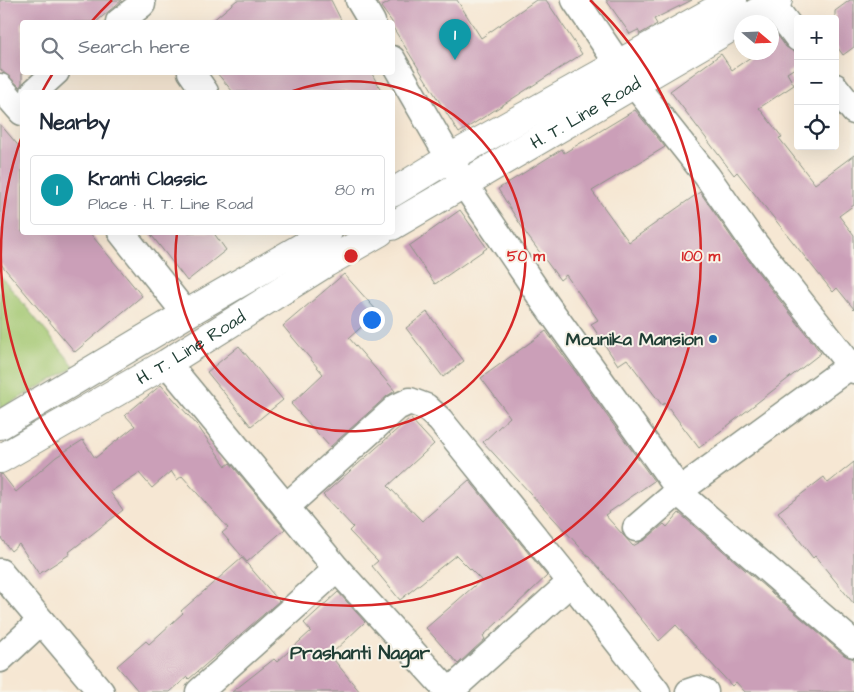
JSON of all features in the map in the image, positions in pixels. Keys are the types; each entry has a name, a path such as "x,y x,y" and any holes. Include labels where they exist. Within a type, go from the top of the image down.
{"street":[{"path":"359,0 371,20"},
{"path":"575,0 628,74 707,176 751,239 853,366 679,491 636,528"},
{"name":"H. T. Line Road","path":"395,224 465,185 733,0"},
{"path":"775,2 794,32"},
{"name":"H. T. Line Road","path":"395,191 448,159 775,2"},
{"path":"123,20 148,9"},
{"path":"395,64 448,159 465,185 544,303 679,491 854,644"},
{"path":"38,90 53,75"},
{"path":"193,75 204,90"},
{"path":"0,87 20,101"},
{"path":"839,92 854,111"},
{"path":"122,235 186,314"},
{"name":"H. T. Line Road","path":"0,425 186,314 318,242 361,235"},
{"name":"H. T. Line Road","path":"0,459 167,363 318,242"},
{"path":"167,363 337,569 449,692 571,582"},
{"path":"286,507 397,407 410,401 426,407 440,420 657,692"},
{"path":"199,692 337,569"},
{"path":"0,572 101,692"},
{"path":"0,659 42,621"},
{"path":"689,692 698,689 705,692"}],"green space":[{"path":"0,275 75,367 0,409"}],"building":[{"path":"0,0 122,0 98,20 20,20 20,75 22,75 22,83 20,87 0,69"},
{"path":"237,0 331,0 341,20 213,20"},
{"path":"393,0 457,0 481,38 536,0 546,0 582,54 459,133 395,31 395,20 391,20 381,7"},
{"path":"606,0 692,0 654,19 657,24 640,34 638,30 630,34"},
{"path":"850,0 854,0 854,47 843,55 839,50 839,15 835,15 835,11"},
{"path":"779,37 786,47 794,51 794,69 787,73 794,85 759,108 782,137 779,138 815,184 854,155 854,205 839,216 854,235 854,309 837,288 833,292 737,172 734,175 670,91 721,54 732,70 746,60 779,60"},
{"path":"219,75 373,75 381,90 231,90"},
{"path":"635,110 665,147 592,191 629,242 700,192 739,248 821,353 699,448 665,403 662,405 627,359 618,365 591,324 598,320 566,275 560,280 527,235 498,189 562,149 564,153"},
{"path":"0,124 20,148 20,235 91,235 142,296 75,352 0,263"},
{"path":"460,210 487,248 435,284 409,246"},
{"path":"151,235 215,235 226,250 187,281"},
{"path":"344,274 378,312 349,338 395,391 330,447 291,404 323,374 283,326"},
{"path":"427,312 464,361 443,377 406,328"},
{"path":"546,331 654,481 605,515 633,546 646,539 664,524 667,527 679,513 844,655 854,659 854,692 745,692 736,682 732,686 676,625 659,641 601,570 483,442 510,417 481,378"},
{"path":"239,346 283,400 251,426 207,372"},
{"path":"161,385 197,425 226,466 230,463 285,529 247,562 222,533 228,528 182,476 177,480 171,471 152,488 139,473 110,492 123,510 69,552 70,554 39,574 19,544 11,551 0,537 0,475 2,474 16,492 56,457 83,440 95,458 135,426 125,415"},
{"path":"410,418 434,444 388,486 422,521 469,480 547,576 483,636 485,639 458,664 426,628 481,580 456,555 400,600 372,566 378,561 349,531 353,527 323,495"},
{"path":"854,462 854,604 815,556 813,558 778,512 824,477 828,483"},
{"path":"242,558 279,601 189,679 187,677 170,692 139,692 117,666 146,641 149,644 183,613 181,611"},
{"path":"338,592 365,622 330,655 360,692 232,692 274,659 277,662 311,631 304,623"}],"place":[{"name":"Kranti Classic","path":"455,60"},
{"name":"Mounika Mansion","path":"713,339"}],"district":[{"name":"Prashanti Nagar","path":"360,652"}]}
